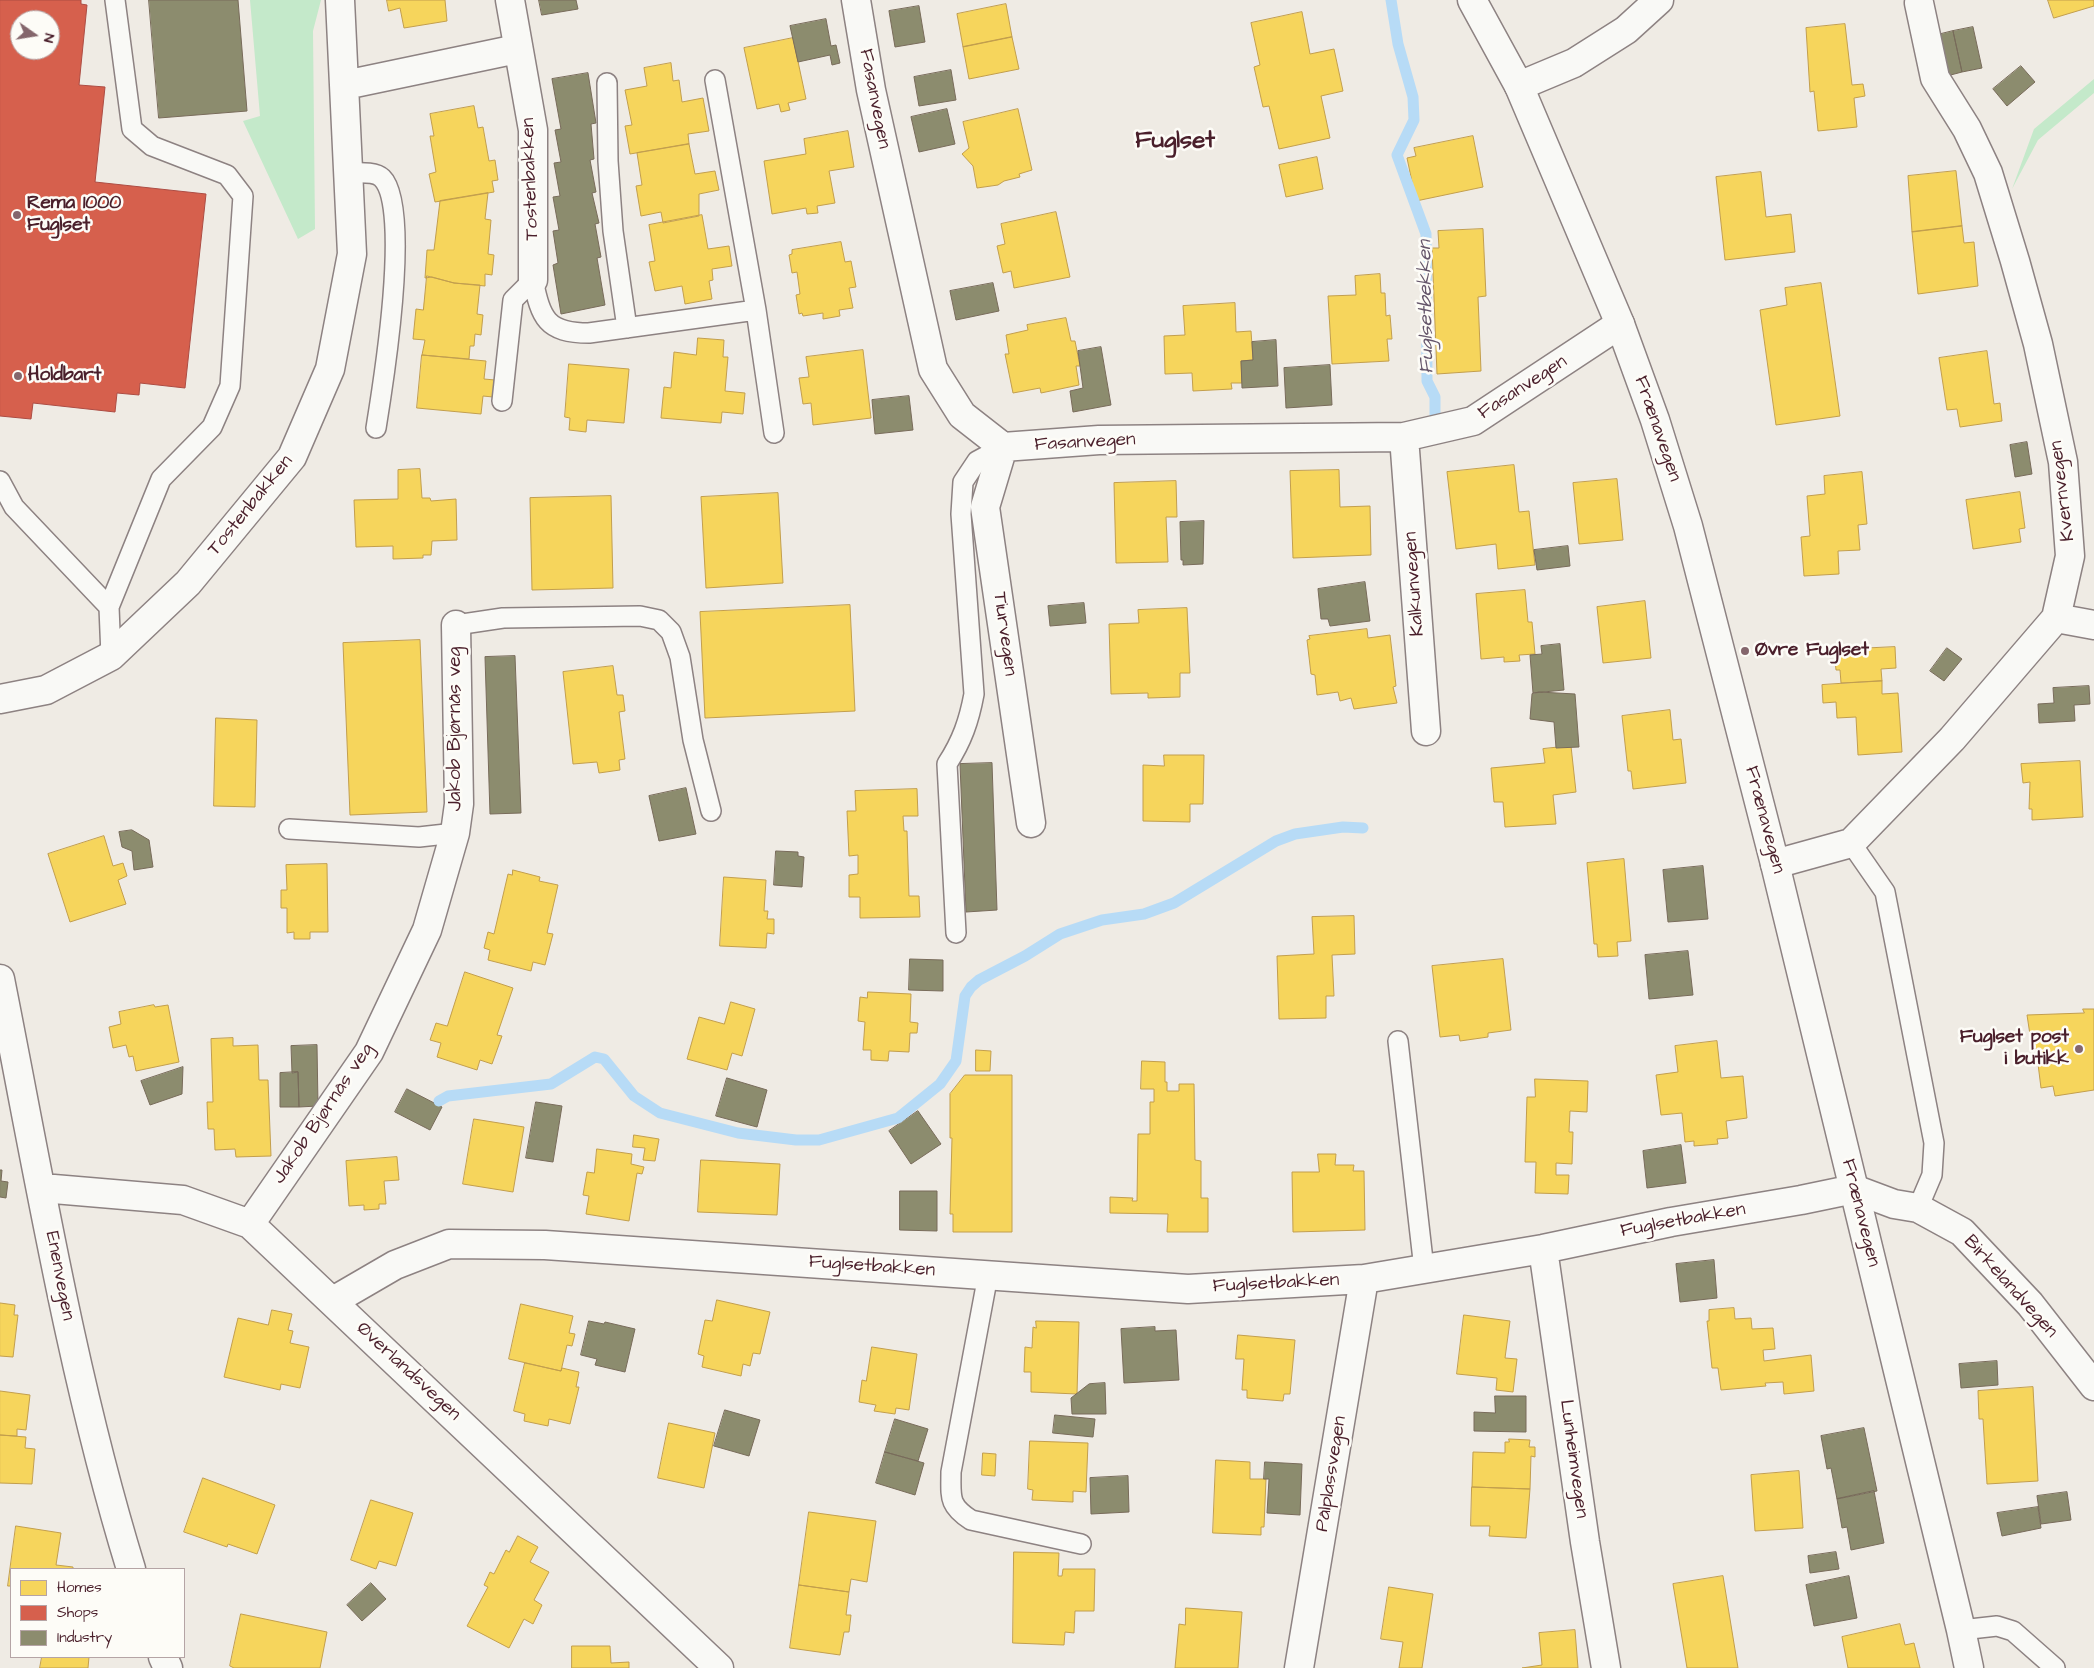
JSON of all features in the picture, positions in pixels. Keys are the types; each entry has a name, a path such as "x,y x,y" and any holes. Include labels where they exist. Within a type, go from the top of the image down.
{"street":[{"name":"Tostenbakken","path":"0,699 46,690 111,656 188,583 292,457 330,369 352,254 340,0"},
{"name":"Tostenbakken","path":"510,0 517,49 533,130 533,280"},
{"name":"Fasanvegen","path":"856,0 871,90 933,369 962,415 1003,447 1099,440 1404,437 1473,421 1620,324"},
{"name":"Frænavegen","path":"1472,0 1519,86 1620,324 1655,420 1688,526 1775,864 1969,1668"},
{"path":"1519,86 1574,63 1626,30 1660,0"},
{"name":"Kvernvegen","path":"1851,843 1952,739 2030,651 2056,618 2070,556 2063,462 2038,344 1988,173 1967,129 1935,78 1919,3"},
{"path":"345,85 517,49"},
{"name":"Kalkunvegen","path":"1404,437 1426,731"},
{"name":"Tiurvegen","path":"1003,447 985,507 1031,823"},
{"path":"2056,618 2094,625"},
{"name":"Jakob Bjørnås veg","path":"250,1224 369,1052 426,930 455,834 459,804 456,625"},
{"path":"1775,864 1851,843"},
{"name":"Enenvegen","path":"0,979 75,1355 112,1510 131,1568"},
{"name":"Øverlandsvegen","path":"42,1188 183,1200 250,1224 719,1668"},
{"name":"Birkelandvegen","path":"1854,1189 1894,1204 1918,1208 1962,1232 2030,1304 2094,1386"},
{"name":"Fuglsetbakken","path":"333,1301 395,1265 449,1244 544,1246 1188,1290 1364,1279 1543,1249 1671,1222 1854,1189"},
{"name":"Lunheimvegen","path":"1543,1249 1584,1542 1606,1668"},
{"name":"Pålplassvegen","path":"1300,1668 1364,1279"}],"lane":[{"path":"111,656 109,607 161,479 212,427 230,386 243,196 227,175 152,146 132,128 115,0"},
{"path":"715,80 756,310 774,433"},
{"path":"607,83 608,161 613,231 628,328"},
{"path":"348,173 373,174 382,178 388,191 393,212 395,269 390,330 376,428"},
{"path":"533,280 540,311 550,324 570,333 589,333 756,310"},
{"path":"502,401 513,300 533,280"},
{"path":"956,933 947,764 966,728 974,694 961,514 963,482 977,461 1003,447"},
{"path":"0,481 14,507 109,607"},
{"path":"456,625 503,618 640,616 658,620 671,632 680,656 693,740 711,811"},
{"name":"Jakob Bjørnås veg","path":"288,829 419,837 455,834"},
{"path":"1851,843 1885,892 1934,1143 1932,1175 1918,1208"},
{"path":"1398,1041 1424,1269"},
{"path":"988,1275 951,1472 951,1500 958,1512 971,1520 1081,1544"},
{"path":"1961,1630 1997,1626 2013,1631 2055,1668"}],"green space":[{"path":"250,0 321,0 313,31 315,229 298,239 243,121 260,116"},
{"path":"2094,79 2094,93 2038,140 2012,189 2034,129"}],"building: Homes":[{"path":"387,0 445,0 447,21 404,28 400,8 389,11"},
{"path":"2048,0 2094,0 2094,6 2054,18"},
{"path":"1006,4 1012,37 963,47 957,14"},
{"path":"1302,12 1310,54 1334,49 1343,91 1321,96 1330,138 1279,149 1269,106 1263,107 1254,67 1260,65 1251,23"},
{"path":"1845,24 1852,85 1863,84 1865,96 1854,98 1857,127 1818,131 1814,91 1810,92 1806,28"},
{"path":"1012,37 1019,69 969,79 963,47"},
{"path":"793,38 806,99 788,103 790,110 781,112 779,104 757,109 744,48"},
{"path":"671,63 673,81 679,80 682,102 703,98 709,131 688,134 689,144 630,154 625,126 632,125 625,90 647,86 644,68"},
{"path":"474,106 478,128 483,127 489,161 495,160 498,180 492,181 494,192 435,202 429,174 436,172 430,136 434,136 430,114"},
{"path":"1018,109 1032,170 1019,174 1020,177 1004,181 998,185 977,188 973,166 962,154 969,148 963,122"},
{"path":"848,131 854,167 829,171 835,203 817,206 818,213 807,214 806,208 772,214 764,161 806,154 804,139"},
{"path":"1473,136 1483,187 1416,201 1407,158 1416,156 1414,148"},
{"path":"689,144 695,174 715,171 719,190 699,194 699,216 663,223 661,212 641,216 636,186 642,185 637,153"},
{"path":"1317,157 1323,189 1286,197 1279,165"},
{"path":"1956,171 1962,226 1912,232 1908,176"},
{"path":"1761,172 1766,217 1791,214 1795,252 1725,260 1716,177"},
{"path":"488,193 485,219 491,220 488,254 494,255 492,275 485,274 485,286 454,283 432,277 425,278 427,250 434,250 440,201"},
{"path":"1056,212 1070,277 1014,288 1011,271 1003,273 997,246 1005,244 1001,224"},
{"path":"702,215 708,249 729,246 732,266 712,269 713,280 709,281 712,299 685,304 682,286 655,291 649,262 655,261 649,225"},
{"path":"1962,226 1964,243 1974,242 1978,286 1918,294 1912,232"},
{"path":"1483,229 1486,296 1478,297 1481,371 1437,374 1432,248 1439,248 1438,231"},
{"path":"841,242 845,262 851,261 856,287 849,288 853,308 839,310 840,316 823,319 823,313 803,316 802,313 799,314 796,295 800,294 797,272 792,273 789,255 792,254 792,250"},
{"path":"1380,274 1381,293 1385,293 1386,316 1390,315 1392,339 1387,339 1389,361 1332,364 1328,296 1356,295 1355,276"},
{"path":"427,276 454,283 480,285 477,314 483,315 481,335 475,334 474,346 470,346 469,359 422,355 425,340 413,339 416,309 423,310"},
{"path":"1821,283 1840,416 1776,425 1760,310 1787,305 1785,288"},
{"path":"1235,303 1236,332 1251,331 1253,360 1241,361 1242,383 1231,383 1232,389 1193,391 1192,373 1165,374 1164,336 1185,335 1183,306"},
{"path":"1066,318 1071,341 1075,341 1080,366 1076,366 1079,385 1041,393 1040,388 1013,393 1005,354 1009,354 1006,335 1028,330 1027,325"},
{"path":"698,338 724,340 723,357 728,357 725,391 745,393 743,414 722,412 721,423 661,418 664,387 671,388 674,352 696,355"},
{"path":"863,350 871,418 813,425 811,403 803,404 799,378 809,377 806,357"},
{"path":"1987,351 1994,404 2000,403 2002,421 1960,427 1957,409 1947,410 1939,358"},
{"path":"422,355 486,361 484,379 495,380 493,397 483,396 481,414 417,408"},
{"path":"569,364 629,369 624,423 587,420 586,432 569,430 570,418 565,417"},
{"path":"1514,465 1519,512 1529,511 1535,565 1498,569 1496,544 1456,549 1447,472"},
{"path":"420,469 422,498 430,498 431,501 456,499 457,540 432,541 431,555 423,555 423,558 393,559 393,546 356,547 354,500 398,499 398,470"},
{"path":"1339,470 1340,507 1370,506 1371,555 1293,558 1290,471"},
{"path":"1862,472 1867,524 1858,525 1860,550 1838,551 1839,574 1804,576 1801,537 1810,536 1807,496 1825,494 1824,476"},
{"path":"1617,479 1623,540 1579,544 1573,483"},
{"path":"1176,481 1177,517 1166,517 1168,562 1116,563 1114,483"},
{"path":"2020,492 2025,528 2019,529 2021,542 1973,549 1966,500"},
{"path":"778,493 783,583 706,588 701,497"},
{"path":"611,496 613,588 532,590 530,498"},
{"path":"1525,590 1528,622 1532,622 1535,654 1519,655 1520,661 1504,662 1504,657 1481,659 1476,594"},
{"path":"1645,601 1651,658 1603,663 1597,607"},
{"path":"850,605 855,711 705,718 700,612"},
{"path":"1187,608 1190,673 1180,673 1180,697 1148,698 1148,693 1111,694 1109,624 1139,623 1138,610"},
{"path":"1367,629 1368,638 1390,635 1396,686 1393,687 1397,703 1354,709 1351,698 1340,701 1338,692 1317,695 1315,675 1311,674 1307,640 1310,639 1309,636"},
{"path":"420,640 427,812 350,815 343,643"},
{"path":"1895,647 1896,668 1881,669 1882,681 1841,683 1840,670 1836,670 1834,650"},
{"path":"613,666 617,695 623,695 625,711 619,712 625,759 619,760 620,770 599,773 597,762 573,764 563,672"},
{"path":"1882,681 1882,694 1898,693 1902,752 1858,755 1856,717 1837,718 1836,702 1823,703 1822,685"},
{"path":"1670,710 1673,740 1681,739 1686,783 1633,789 1631,771 1628,771 1622,716"},
{"path":"216,718 257,720 255,807 214,806"},
{"path":"1571,746 1576,792 1553,795 1556,824 1505,827 1503,802 1494,802 1491,768 1545,763 1543,749"},
{"path":"1164,755 1204,755 1203,804 1190,804 1190,822 1143,821 1143,765 1164,766"},
{"path":"2080,761 2083,817 2032,820 2032,809 2029,809 2030,782 2023,783 2021,764"},
{"path":"917,789 918,816 903,816 904,831 907,831 909,896 919,896 920,917 860,918 860,897 849,897 849,875 858,874 858,855 849,856 847,811 856,811 855,791"},
{"path":"104,836 113,866 123,863 127,876 118,880 126,904 70,922 48,854"},
{"path":"1624,859 1631,941 1617,942 1618,956 1598,957 1597,944 1594,944 1587,863"},
{"path":"327,864 328,932 310,932 310,939 294,939 294,932 287,933 287,908 281,908 281,890 287,890 286,865"},
{"path":"513,870 540,877 539,881 558,885 547,933 553,934 545,965 533,962 531,971 488,960 490,950 484,948 488,932 494,934 508,874 512,875"},
{"path":"724,877 766,880 764,911 768,911 767,919 774,919 774,934 767,933 766,948 720,946"},
{"path":"1354,916 1355,954 1332,955 1334,996 1326,996 1326,1018 1279,1019 1277,956 1314,954 1312,917"},
{"path":"1503,959 1511,1030 1488,1033 1488,1037 1460,1041 1459,1035 1440,1037 1432,966"},
{"path":"465,972 513,988 497,1035 502,1036 492,1064 480,1060 477,1070 437,1057 441,1043 430,1040 436,1023 447,1026"},
{"path":"868,992 911,994 910,1022 918,1023 917,1033 910,1033 909,1052 889,1051 888,1061 871,1060 871,1050 863,1050 865,1022 858,1021 860,997 867,998"},
{"path":"731,1002 755,1009 742,1056 732,1053 727,1070 687,1059 699,1017 724,1024"},
{"path":"154,1005 155,1007 168,1005 179,1062 136,1071 133,1056 129,1057 126,1045 113,1048 109,1027 121,1024 119,1012"},
{"path":"2083,1009 2094,1009 2094,1090 2055,1096 2053,1086 2041,1088 2036,1048 2032,1048 2027,1015 2084,1013"},
{"path":"233,1038 233,1046 258,1045 259,1080 268,1080 271,1156 236,1157 235,1149 215,1150 214,1129 208,1129 207,1102 213,1102 211,1039"},
{"path":"1717,1041 1721,1078 1743,1076 1747,1118 1726,1121 1728,1138 1717,1139 1718,1144 1694,1146 1694,1141 1685,1142 1682,1113 1661,1115 1656,1075 1678,1072 1675,1046"},
{"path":"976,1050 991,1051 990,1071 976,1071"},
{"path":"1142,1061 1165,1062 1167,1091 1179,1091 1179,1084 1194,1084 1195,1160 1201,1161 1201,1198 1208,1198 1208,1232 1167,1232 1168,1214 1110,1213 1110,1197 1133,1198 1132,1201 1137,1201 1138,1134 1150,1134 1150,1102 1154,1102 1154,1089 1141,1089"},
{"path":"965,1075 1012,1075 1012,1232 953,1232 953,1214 950,1214 952,1138 950,1138 950,1094"},
{"path":"1535,1079 1588,1081 1587,1112 1570,1111 1569,1132 1573,1132 1572,1164 1556,1163 1556,1175 1569,1175 1568,1194 1535,1193 1536,1162 1525,1162 1527,1097 1535,1097"},
{"path":"474,1119 524,1127 513,1192 463,1184"},
{"path":"634,1135 659,1139 655,1161 643,1160 645,1148 633,1147"},
{"path":"597,1149 632,1154 631,1164 644,1167 642,1174 637,1173 629,1221 586,1214 589,1196 583,1195 587,1172 594,1173"},
{"path":"1318,1154 1336,1154 1335,1165 1354,1165 1353,1171 1364,1171 1365,1230 1293,1232 1292,1172 1319,1172"},
{"path":"397,1157 399,1180 384,1181 386,1204 379,1204 379,1209 364,1210 364,1205 349,1206 346,1161"},
{"path":"701,1160 780,1164 777,1215 698,1212"},
{"path":"717,1300 770,1312 760,1354 753,1353 750,1366 743,1364 741,1376 702,1367 704,1356 698,1354 705,1320 712,1321"},
{"path":"0,1303 15,1305 14,1315 18,1315 13,1357 0,1356"},
{"path":"521,1304 573,1316 569,1333 575,1334 572,1346 567,1345 561,1371 509,1359"},
{"path":"1734,1308 1735,1319 1751,1318 1752,1329 1773,1328 1775,1349 1763,1350 1764,1361 1811,1355 1814,1391 1784,1394 1783,1382 1765,1383 1766,1386 1721,1390 1718,1368 1712,1368 1707,1321 1709,1321 1709,1310"},
{"path":"272,1310 292,1314 288,1330 293,1331 290,1343 309,1347 300,1388 281,1384 280,1390 224,1377 238,1318 268,1325"},
{"path":"1464,1315 1510,1321 1505,1358 1517,1359 1513,1392 1496,1390 1497,1378 1457,1374"},
{"path":"1036,1321 1079,1322 1077,1394 1031,1392 1031,1372 1024,1372 1025,1347 1032,1348 1033,1327 1036,1328"},
{"path":"1238,1335 1295,1340 1290,1394 1284,1394 1283,1401 1247,1398 1247,1390 1242,1390 1244,1359 1236,1359"},
{"path":"872,1347 917,1354 909,1410 896,1408 895,1414 874,1411 876,1405 859,1402 862,1380 866,1381"},
{"path":"525,1363 561,1371 562,1368 579,1372 576,1387 579,1387 570,1424 549,1419 548,1426 524,1421 525,1414 514,1411"},
{"path":"2033,1387 2038,1481 1987,1484 1983,1419 1979,1419 1978,1391"},
{"path":"0,1391 30,1395 26,1430 17,1429 17,1436 0,1435"},
{"path":"669,1423 715,1433 704,1488 658,1478"},
{"path":"0,1435 26,1437 25,1448 35,1449 32,1484 0,1483"},
{"path":"1509,1439 1530,1440 1529,1447 1535,1447 1535,1457 1531,1456 1530,1489 1472,1487 1473,1452 1505,1453 1505,1442 1509,1442"},
{"path":"1030,1441 1088,1443 1086,1492 1073,1491 1073,1502 1032,1500 1033,1490 1028,1489"},
{"path":"983,1453 996,1454 995,1476 982,1475"},
{"path":"1216,1460 1250,1462 1250,1479 1266,1479 1264,1527 1261,1527 1261,1535 1213,1533"},
{"path":"1799,1471 1803,1528 1755,1531 1751,1475"},
{"path":"203,1478 275,1505 257,1554 228,1544 227,1547 184,1532"},
{"path":"1472,1487 1530,1489 1526,1538 1489,1536 1490,1526 1471,1526"},
{"path":"371,1500 413,1513 396,1566 379,1561 376,1569 351,1560"},
{"path":"809,1512 876,1521 867,1582 851,1579 849,1592 799,1585"},
{"path":"16,1526 61,1533 56,1565 73,1567 73,1568 10,1568"},
{"path":"518,1536 538,1547 530,1562 549,1572 534,1600 542,1605 533,1624 524,1619 509,1648 467,1626 488,1587 484,1585 490,1572 494,1574 506,1550 509,1552"},
{"path":"1014,1552 1059,1553 1058,1576 1062,1576 1063,1569 1095,1569 1094,1611 1075,1611 1074,1633 1065,1632 1064,1645 1013,1643"},
{"path":"1723,1576 1738,1668 1687,1668 1673,1584"},
{"path":"799,1585 849,1592 846,1615 851,1615 849,1632 844,1632 840,1655 790,1648"},
{"path":"1389,1587 1433,1594 1422,1668 1399,1668 1403,1642 1381,1639"},
{"path":"1186,1608 1242,1612 1238,1668 1175,1668 1179,1624 1185,1625"},
{"path":"241,1614 327,1632 320,1668 234,1668 230,1666"},
{"path":"1900,1624 1905,1645 1914,1643 1920,1668 1848,1668 1842,1637"},
{"path":"1575,1630 1578,1668 1522,1668 1542,1665 1539,1633"},
{"path":"572,1646 610,1646 611,1663 629,1662 629,1668 572,1668"},
{"path":"42,1658 89,1658 88,1668 40,1668"}],"building: Shops":[{"path":"0,0 81,0 81,4 87,5 79,85 105,87 95,182 206,194 185,388 140,383 139,395 117,393 115,412 33,403 31,419 0,416"}],"building: Industry":[{"path":"149,0 238,0 247,111 159,118"},
{"path":"539,0 576,0 578,9 542,15"},
{"path":"919,6 925,42 895,47 889,11"},
{"path":"826,19 831,46 836,45 840,63 832,65 830,55 798,62 790,26"},
{"path":"1973,27 1982,68 1962,72 1953,31"},
{"path":"1953,31 1962,72 1943,77 1933,36"},
{"path":"2021,66 2035,82 2007,106 1993,89"},
{"path":"951,70 956,100 919,106 914,77"},
{"path":"588,73 596,123 591,124 594,159 590,160 596,192 592,193 599,223 595,224 601,257 597,258 605,305 561,314 553,265 558,263 553,231 559,230 553,197 560,196 554,163 561,162 555,130 561,129 552,79"},
{"path":"947,109 955,144 919,152 911,117"},
{"path":"993,283 999,311 956,320 950,291"},
{"path":"1276,340 1278,386 1242,388 1241,361 1253,360 1252,342"},
{"path":"1101,347 1111,405 1073,412 1070,391 1083,388 1078,351"},
{"path":"1330,365 1332,405 1286,408 1284,368"},
{"path":"909,396 913,430 875,434 872,400"},
{"path":"2027,442 2032,474 2015,477 2010,445"},
{"path":"1204,521 1203,564 1183,565 1183,560 1181,560 1180,522"},
{"path":"1568,546 1570,566 1537,570 1534,550"},
{"path":"1365,582 1370,621 1330,626 1328,619 1321,619 1318,589"},
{"path":"1084,603 1086,623 1050,626 1048,606"},
{"path":"1560,644 1564,690 1533,693 1530,655 1542,654 1541,646"},
{"path":"1947,648 1962,659 1944,681 1930,671"},
{"path":"515,656 521,813 490,814 485,657"},
{"path":"2089,686 2090,704 2074,705 2075,721 2039,723 2038,704 2054,703 2053,688"},
{"path":"1539,692 1575,694 1579,747 1556,748 1554,722 1530,719 1532,694"},
{"path":"992,763 997,910 966,912 960,764"},
{"path":"686,788 696,834 659,841 649,796"},
{"path":"132,830 149,840 153,867 134,870 132,851 122,847 119,832"},
{"path":"776,851 798,852 798,856 804,857 802,887 774,885"},
{"path":"1703,866 1708,919 1668,922 1663,870"},
{"path":"1688,951 1693,995 1649,999 1645,955"},
{"path":"910,959 943,960 943,991 909,990"},
{"path":"317,1045 318,1106 299,1107 298,1072 292,1073 291,1046"},
{"path":"183,1067 182,1094 150,1105 141,1081"},
{"path":"298,1072 299,1107 280,1107 280,1073"},
{"path":"727,1078 767,1090 757,1127 716,1116"},
{"path":"407,1089 442,1107 430,1130 395,1112"},
{"path":"536,1102 562,1106 553,1162 526,1158"},
{"path":"918,1111 941,1144 911,1164 889,1131"},
{"path":"1681,1145 1686,1183 1647,1188 1643,1151"},
{"path":"0,1170 2,1170 1,1181 8,1182 6,1198 0,1197"},
{"path":"900,1191 937,1191 937,1231 900,1230"},
{"path":"1714,1260 1717,1298 1680,1302 1676,1264"},
{"path":"589,1321 604,1324 605,1322 635,1329 625,1372 595,1365 597,1359 581,1355"},
{"path":"1155,1327 1155,1331 1176,1330 1179,1380 1124,1383 1121,1329"},
{"path":"1997,1361 1998,1385 1961,1388 1959,1364"},
{"path":"1105,1383 1106,1414 1072,1414 1071,1398 1089,1384"},
{"path":"1495,1396 1526,1396 1526,1432 1474,1431 1474,1412 1495,1413"},
{"path":"725,1410 760,1420 749,1456 714,1446"},
{"path":"1055,1415 1095,1419 1093,1437 1053,1433"},
{"path":"895,1419 928,1429 918,1461 885,1452"},
{"path":"1864,1428 1877,1491 1837,1499 1831,1468 1827,1469 1821,1436"},
{"path":"885,1452 924,1463 915,1495 876,1483"},
{"path":"1265,1462 1302,1464 1300,1515 1267,1513 1269,1479 1264,1479"},
{"path":"1128,1476 1129,1512 1091,1514 1090,1478"},
{"path":"1874,1491 1884,1543 1851,1550 1847,1527 1842,1528 1837,1499"},
{"path":"2067,1492 2071,1520 2041,1524 2037,1496"},
{"path":"2038,1507 2041,1528 2002,1536 1997,1513"},
{"path":"1836,1552 1839,1569 1810,1573 1808,1556"},
{"path":"1849,1576 1857,1618 1814,1626 1806,1585"},
{"path":"371,1583 386,1599 362,1621 347,1605"}],"waterway":[{"name":"Fuglsetbekken","path":"1391,0 1398,44 1413,97 1414,120 1397,155 1426,234 1427,381 1435,397 1435,415"},
{"name":"Fuglsetbekken","path":"439,1101 448,1096 551,1084 595,1057 604,1059 634,1096 660,1113 738,1133 796,1140 819,1140 898,1118 940,1084 956,1061 965,996 979,980 1025,956 1060,934 1102,920 1144,914 1174,903 1276,841 1295,834 1343,827 1363,828"}],"place":[{"name":"Rema 1000 Fuglset","path":"17,215"},
{"name":"Holdbart","path":"18,376"},
{"name":"Øvre Fuglset","path":"1745,651"},
{"name":"Fuglset post i butikk","path":"2079,1049"}],"district":[{"name":"Fuglset","path":"1175,142"}]}
